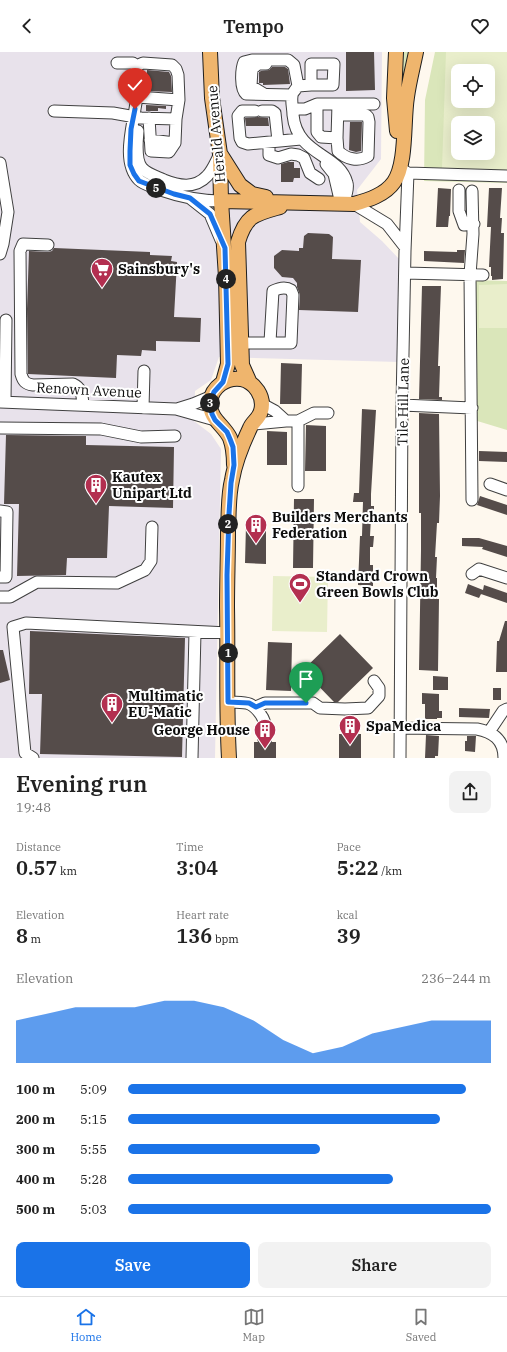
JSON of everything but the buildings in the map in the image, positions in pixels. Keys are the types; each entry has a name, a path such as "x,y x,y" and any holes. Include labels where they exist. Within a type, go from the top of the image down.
{"main road":[{"path":"201,52 212,98"},
{"name":"Herald Avenue","path":"210,52 212,98 220,154 221,201 225,248 228,364 223,382 216,388 212,396"},
{"path":"221,201 346,204 373,198 394,183 405,171 394,98 396,52"},
{"name":"Tile Hill Lane","path":"405,171 407,97 416,52"},
{"path":"220,154 240,185 252,194 292,203"},
{"path":"250,383 242,365 238,242 242,227 256,214 292,203"},
{"path":"223,382 239,379 250,383 256,388 262,404 258,418 252,425 234,465"},
{"path":"212,396 210,408 218,423 227,432 233,447 234,465 229,514 227,729 229,758"},
{"path":"218,423 229,430 236,431 244,430 252,425"}],"street":[{"path":"311,85 295,90 264,95 250,95 242,89 242,65 244,62 252,60 288,60 294,65 295,90 293,108 294,119 301,138 308,146 337,167 345,177 348,187 346,204 388,224 405,247"},
{"path":"117,63 133,63 136,66"},
{"path":"136,66 143,63 172,65 176,69 178,75 179,100 175,142 169,152 151,150 149,118"},
{"path":"136,66 137,97 131,129 130,151 130,165 134,174 139,181 174,194 190,198 221,201"},
{"path":"137,97 179,100"},
{"path":"293,108 305,109 317,104 338,109 366,116 368,117 368,156 365,158 344,158 338,152 338,109"},
{"path":"317,104 318,136 337,138"},
{"path":"338,109 374,104"},
{"path":"54,111 113,114 133,118 176,119"},
{"path":"301,138 273,142 248,144 240,141 238,116 242,112 272,111 275,113 273,142 269,155 278,158 291,154 298,155 304,158 310,173 320,179"},
{"path":"133,118 138,130 140,163 143,169 157,177 177,185 188,186 202,180 208,175 220,154"},
{"path":"0,163 8,212 0,254"},
{"path":"405,171 507,176"},
{"name":"Tile Hill Lane","path":"400,758 399,728 402,589 402,405 405,273 405,171"},
{"path":"459,190 459,211 469,224"},
{"path":"472,191 472,205 474,210 469,224 472,500"},
{"path":"190,198 210,214 225,248"},
{"path":"48,245 23,244 20,251 23,380 27,384 33,385 73,384 78,386 82,392 83,404"},
{"path":"405,273 482,275"},
{"path":"241,343 291,343 293,295 292,290 288,288 278,288 273,292 270,342"},
{"path":"3,402 3,358 6,320"},
{"path":"143,408 144,371"},
{"name":"Renown Avenue","path":"176,409 212,396"},
{"name":"Renown Avenue","path":"3,402 83,404 176,409 218,423"},
{"path":"262,404 275,411 286,420"},
{"path":"402,405 472,408"},
{"path":"252,425 286,420 298,421 314,413 328,413"},
{"path":"298,421 298,486"},
{"path":"0,428 101,429 141,436 175,436"},
{"path":"490,484 507,490"},
{"path":"0,511 7,512 6,577 0,577"},
{"path":"0,597 10,597 37,582 117,583 145,570 151,561 152,527"},
{"path":"476,568 507,578"},
{"path":"33,758 26,753 14,627 26,623 228,633"},
{"path":"192,758 195,632"},
{"path":"256,707 265,703 313,703 320,708 368,708 379,696 379,688 374,681"},
{"path":"228,702 249,703 256,707 265,721 266,727"},
{"path":"489,732 503,711 507,709"},
{"path":"399,728 477,729 489,732 497,738 502,746 504,758"}],"shaded area":[{"path":"0,52 382,52 381,159 357,190 360,222 382,241 400,260 399,362 219,357 211,380 195,391 194,421 211,434 221,449 215,758 0,758"}],"green space":[{"path":"401,52 410,52 399,106"},
{"path":"435,52 507,52 507,183 424,181 425,100"},
{"path":"446,52 507,52 507,170 442,168"},
{"path":"474,280 507,281 507,430 474,420"},
{"path":"507,284 507,328 479,328 479,285"},
{"name":"Standard Crown Green Bowls Club","path":"273,576 328,577 327,632 272,631"}],"place":[{"name":"Sainsbury's","path":"102,288"},
{"name":"Kautex Unipart Ltd","path":"96,504"},
{"name":"Builders Merchants Federation","path":"256,544"},
{"name":"Standard Crown Green Bowls Club","path":"300,604"},
{"name":"Multimatic EU-Matic","path":"112,724"},
{"name":"SpaMedica","path":"350,746"},
{"name":"George House","path":"265,750"}],"route":[{"path":"135,109 131,129 130,151 130,165 134,174 139,181 174,194 190,198 210,214 225,248 228,364 227,373 223,382 216,388 212,396 210,408 215,420 227,432 233,447 234,465 229,514 227,575 228,702 249,703 256,707 265,703 306,703"}]}
